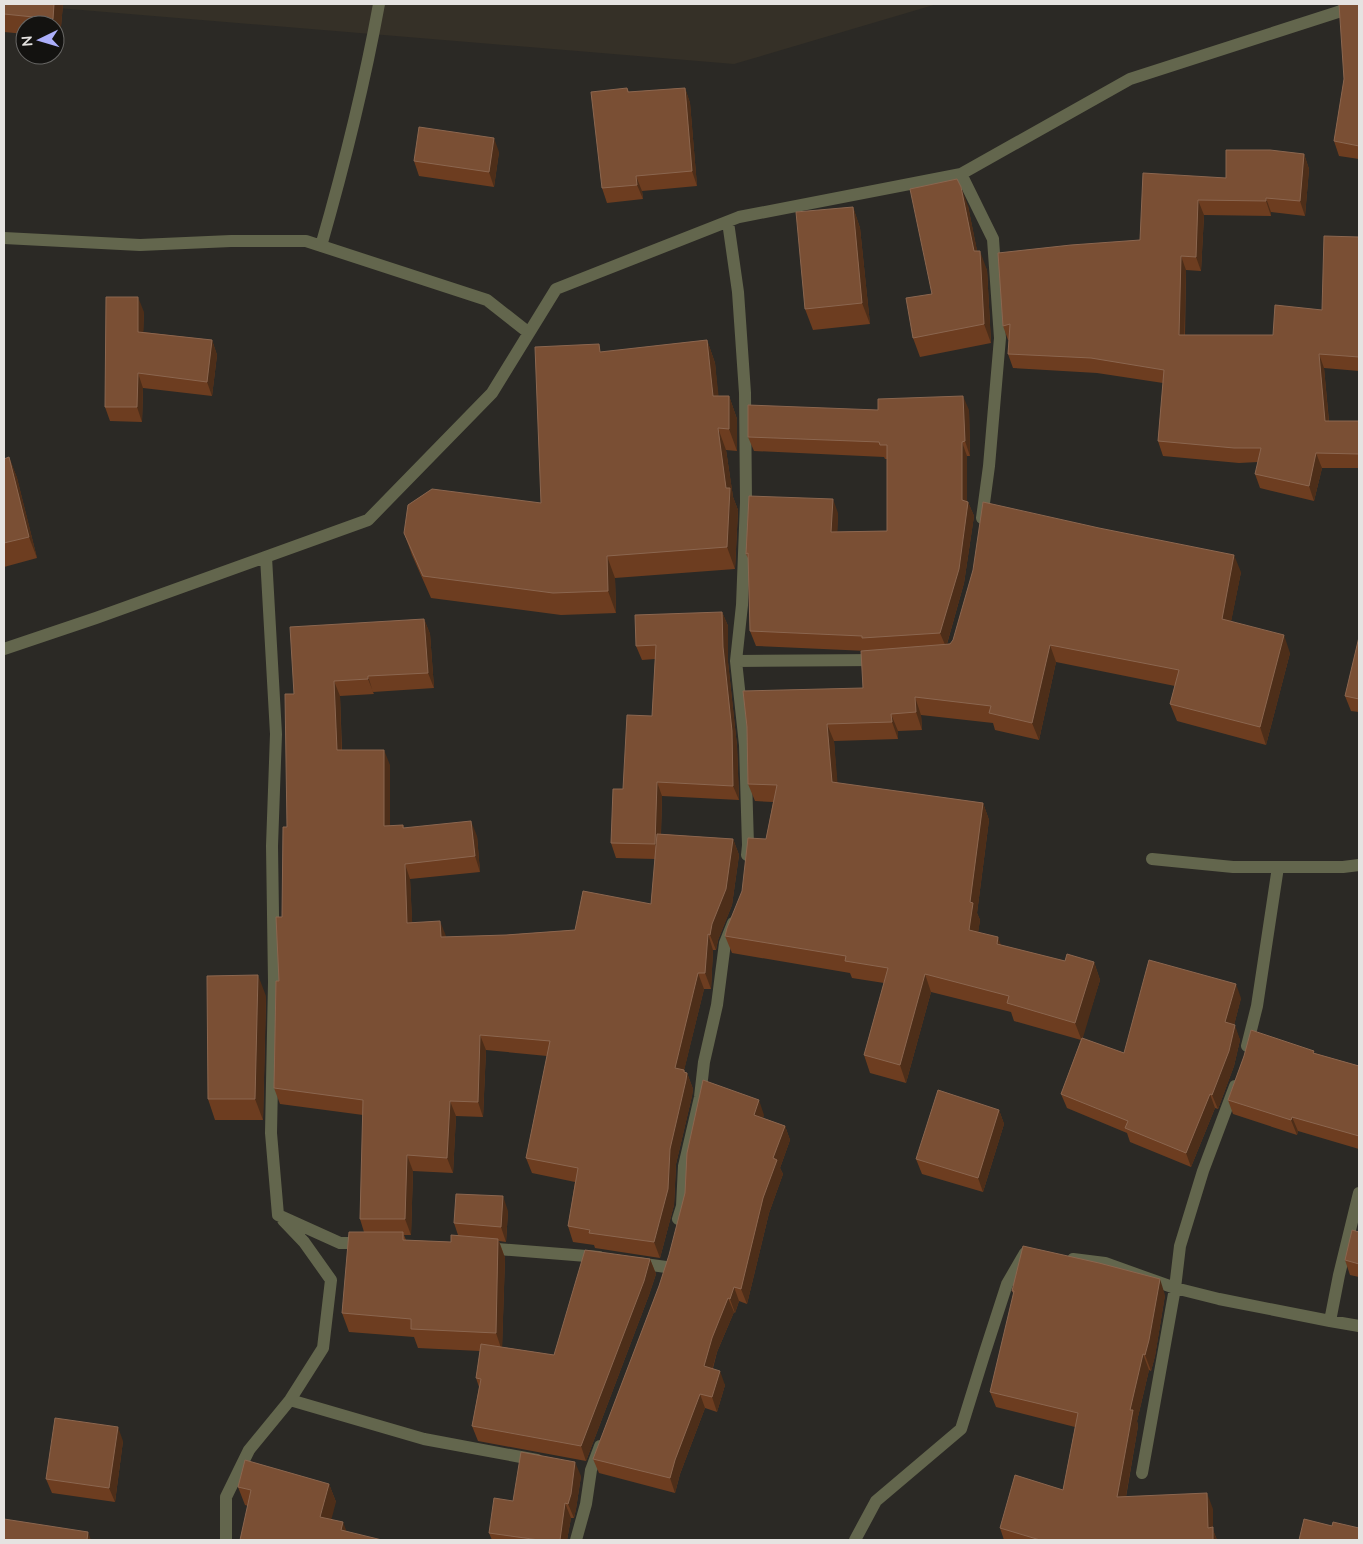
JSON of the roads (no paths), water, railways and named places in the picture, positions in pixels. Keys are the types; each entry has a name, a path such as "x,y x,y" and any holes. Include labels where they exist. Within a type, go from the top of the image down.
{"street":[{"path":"321,246 344,166 379,4"},
{"path":"4,649 96,618 368,520 492,392 556,289 728,222 749,216 961,174 1130,79 1338,12 1357,4"},
{"path":"961,174 993,239 1000,338 989,466 980,530"},
{"path":"728,222 738,292 745,393 746,511 742,605 736,661 745,745 748,844 745,871"},
{"path":"4,238 140,246 231,241 306,241 487,300 529,332"},
{"path":"226,1540 226,1497 249,1450 290,1400 323,1348 331,1280 304,1242 278,1214 271,1133 274,982 272,846 276,734 266,557"},
{"path":"736,661 867,661 896,659"},
{"path":"1152,859 1233,867 1343,867 1359,865"},
{"path":"1244,1059 1257,1006 1278,867"},
{"path":"675,1232 682,1206 684,1166 700,1097 704,1062 717,1005 725,943 736,916"},
{"path":"1142,1473 1175,1288 1180,1246 1202,1171 1238,1076"},
{"path":"1330,1321 1359,1193"},
{"path":"278,1214 340,1243 377,1243"},
{"path":"469,1246 610,1259"},
{"path":"854,1540 876,1501 961,1429 1007,1284 1025,1253 1042,1256"},
{"path":"1060,1258 1105,1263 1175,1288 1219,1299 1359,1326"},
{"path":"629,1262 667,1263 661,1282"},
{"path":"290,1400 424,1439 551,1463"},
{"path":"576,1540 586,1504 586,1469 604,1436"}]}
